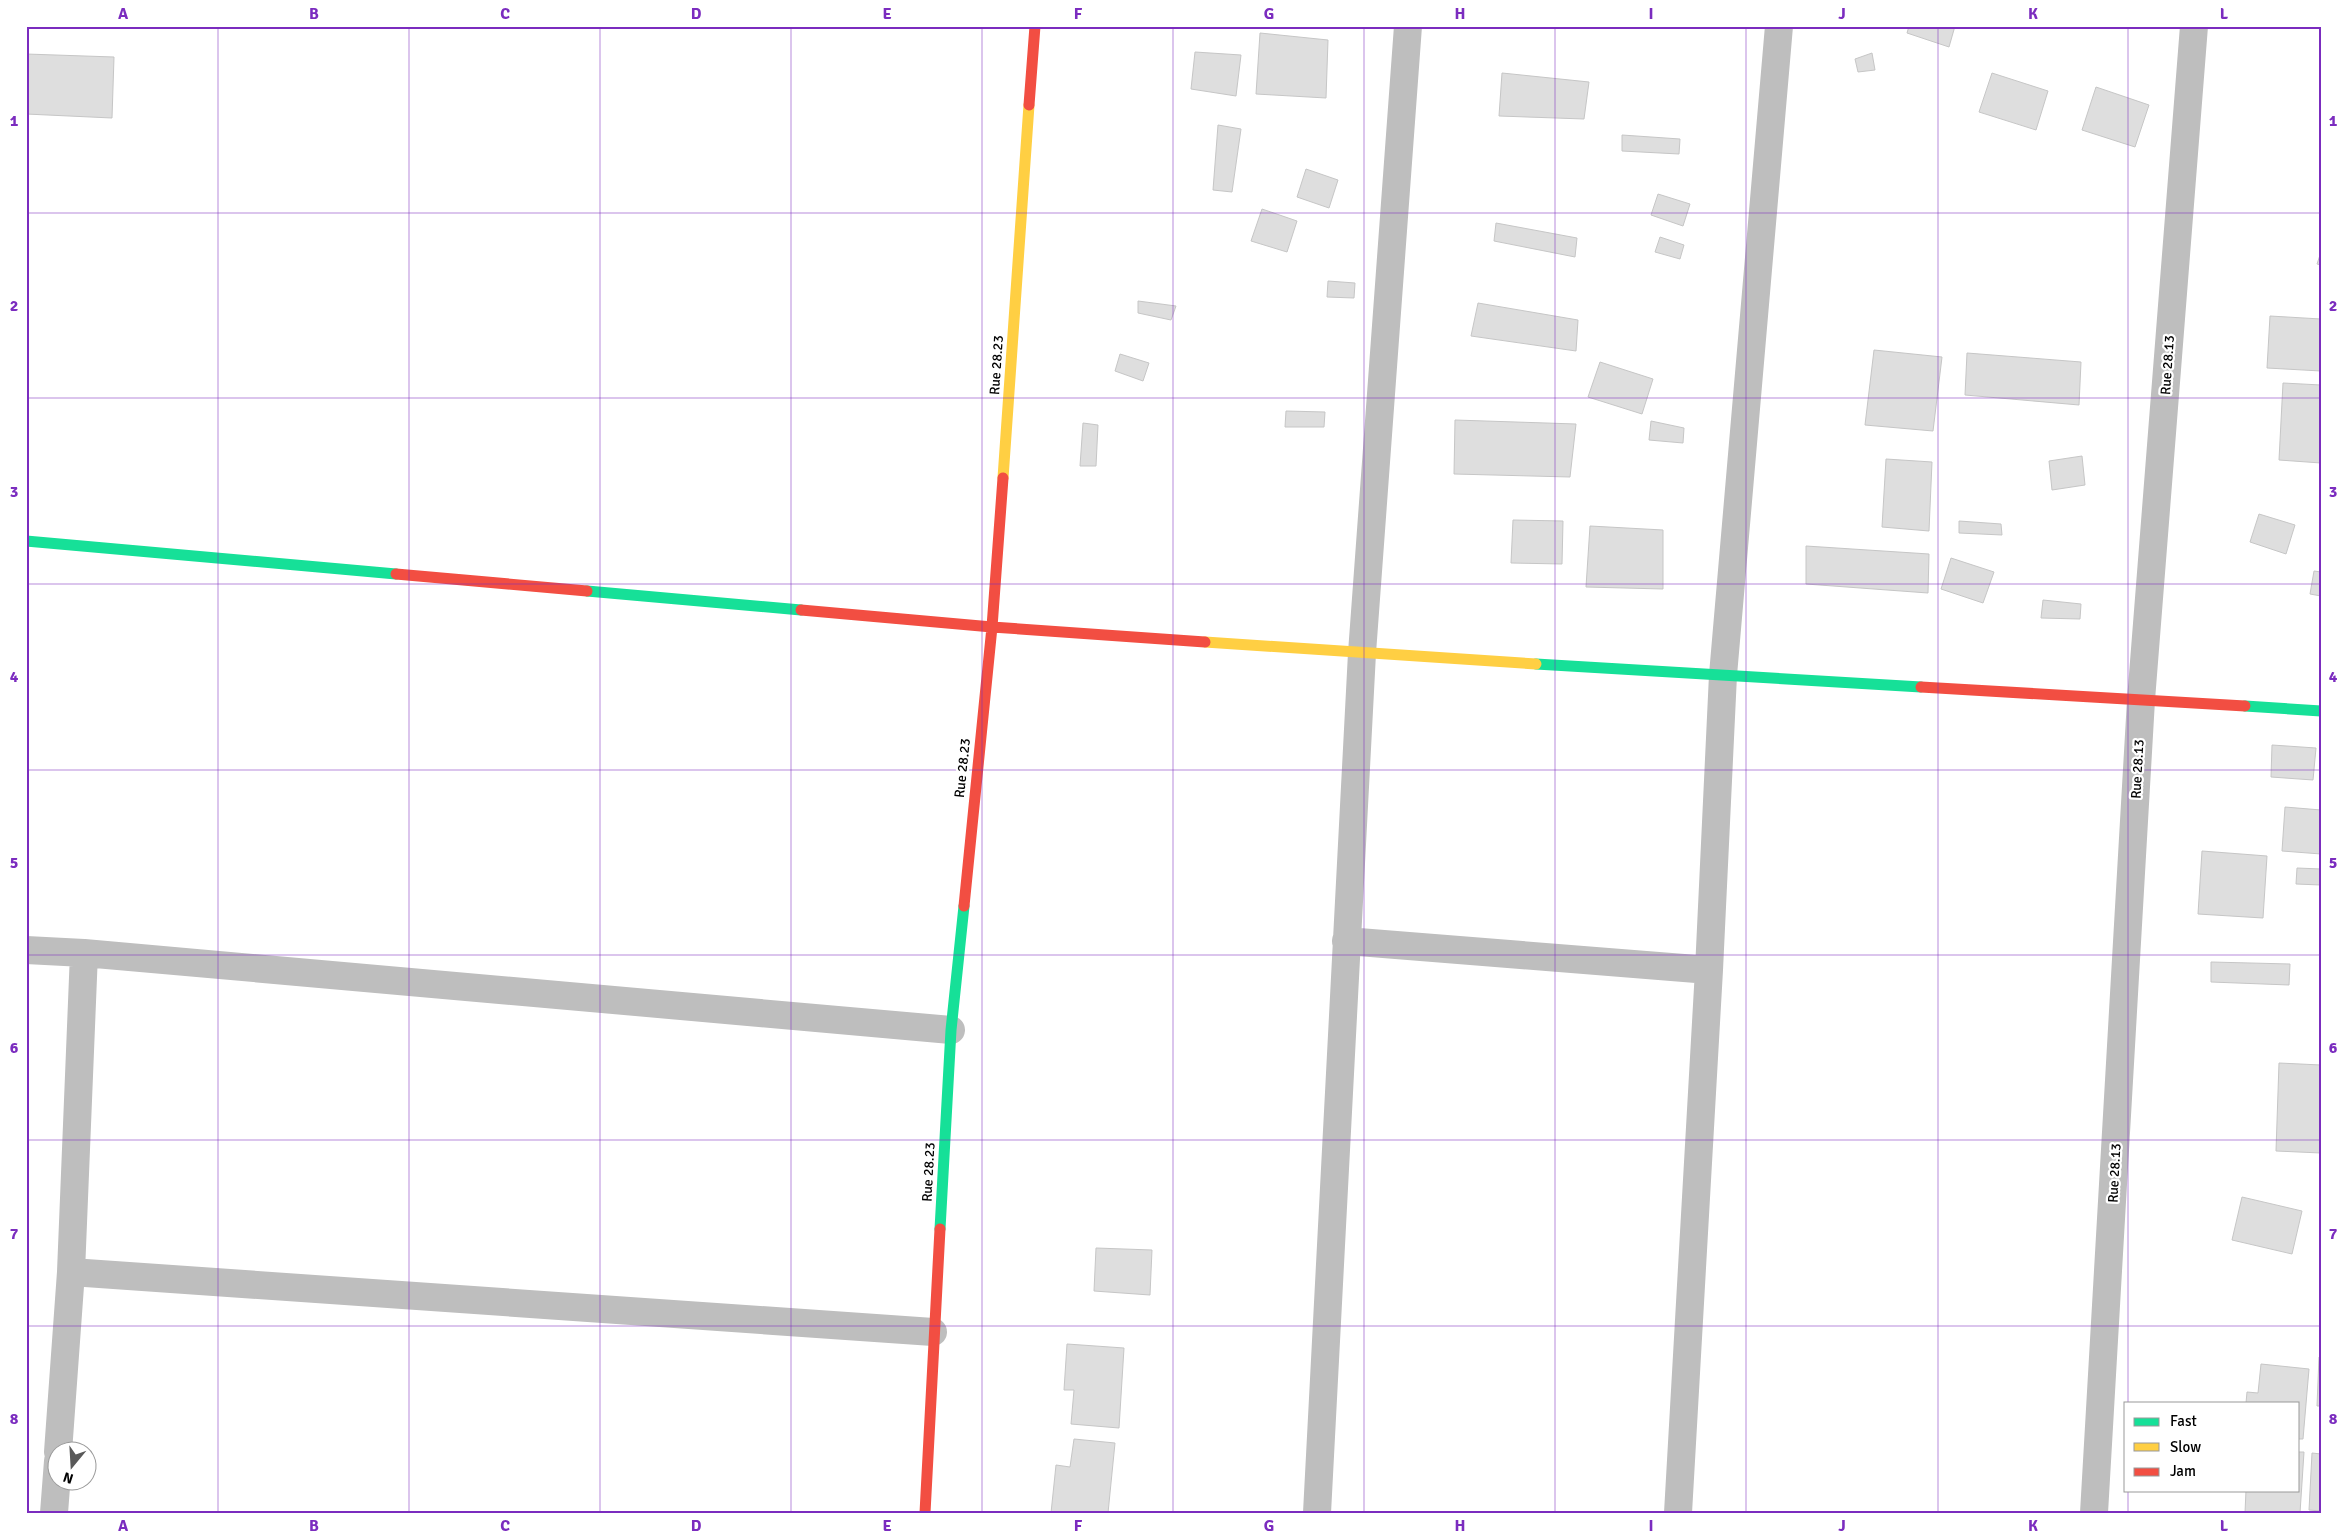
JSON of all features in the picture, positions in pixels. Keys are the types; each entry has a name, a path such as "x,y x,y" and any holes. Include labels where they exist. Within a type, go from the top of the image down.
{"street":[{"name":"Rue 28.23","path":"925,1513 933,1332 951,1030 992,627 1035,26"},
{"path":"1318,1513 1362,653 1408,26"},
{"path":"1678,1513 1709,970 1723,674 1779,26"},
{"name":"Rue 28.13","path":"2094,1513 2141,700 2194,26"},
{"path":"26,541 992,627 1362,653 2321,710"},
{"path":"1346,941 1709,970"},
{"path":"26,950 84,953 951,1030"},
{"path":"59,1442 71,1272 84,953"},
{"path":"71,1272 933,1332"},
{"path":"54,1513 56,1492"}],"building":[{"path":"1909,26 1955,26 1949,47 1907,33"},
{"path":"1260,33 1328,40 1326,98 1256,94"},
{"path":"1195,52 1241,55 1236,96 1191,89"},
{"path":"1872,53 1875,70 1858,72 1855,59"},
{"path":"26,54 114,57 112,118 26,114"},
{"path":"1502,73 1589,82 1584,119 1499,116"},
{"path":"1992,73 2048,91 2036,130 1979,112"},
{"path":"2096,87 2149,105 2135,147 2082,130"},
{"path":"1218,125 1241,129 1232,192 1213,190"},
{"path":"1622,135 1680,139 1679,154 1622,151"},
{"path":"1306,169 1338,180 1329,208 1297,197"},
{"path":"1658,194 1690,204 1683,226 1651,215"},
{"path":"1262,209 1297,221 1287,252 1251,241"},
{"path":"1496,223 1577,238 1575,257 1494,241"},
{"path":"1660,237 1684,245 1680,259 1655,252"},
{"path":"2321,252 2321,265 2317,264"},
{"path":"1328,281 1355,283 1354,298 1327,297"},
{"path":"1138,301 1176,306 1171,320 1138,313"},
{"path":"1478,303 1578,320 1576,351 1471,336"},
{"path":"2270,316 2321,319 2321,371 2267,368"},
{"path":"1874,350 1942,357 1933,431 1865,425"},
{"path":"1967,353 2081,362 2079,405 1965,395"},
{"path":"1120,354 1149,363 1143,381 1115,371"},
{"path":"1600,362 1653,379 1642,414 1588,397"},
{"path":"2283,383 2321,385 2321,463 2279,460"},
{"path":"1286,411 1325,412 1324,427 1285,427"},
{"path":"1455,420 1576,424 1570,477 1454,474"},
{"path":"1651,421 1684,428 1683,443 1649,440"},
{"path":"1083,423 1098,425 1096,466 1080,466"},
{"path":"2082,456 2085,485 2052,490 2049,461"},
{"path":"1886,459 1932,462 1929,531 1882,527"},
{"path":"2259,514 2295,525 2286,554 2250,542"},
{"path":"1513,520 1563,521 1562,564 1511,563"},
{"path":"1959,521 2001,524 2002,535 1959,533"},
{"path":"1590,526 1663,530 1663,589 1586,587"},
{"path":"1806,546 1929,554 1928,593 1806,584"},
{"path":"1951,558 1994,572 1983,603 1941,589"},
{"path":"2314,571 2321,572 2321,596 2310,594"},
{"path":"2043,600 2081,604 2080,619 2041,618"},
{"path":"2272,745 2316,748 2313,780 2271,777"},
{"path":"2285,807 2321,810 2321,854 2282,851"},
{"path":"2202,851 2267,856 2263,918 2198,914"},
{"path":"2297,868 2321,869 2321,885 2296,884"},
{"path":"2211,962 2290,964 2289,985 2211,982"},
{"path":"2279,1063 2321,1065 2321,1153 2276,1151"},
{"path":"2242,1197 2302,1211 2292,1254 2232,1240"},
{"path":"1096,1248 1152,1250 1150,1295 1094,1291"},
{"path":"1067,1344 1124,1348 1119,1428 1071,1424 1074,1390 1064,1390"},
{"path":"2319,1357 2321,1358 2321,1406 2317,1406"},
{"path":"2261,1364 2309,1369 2303,1439 2300,1439 2300,1402 2246,1402 2247,1392 2258,1393"},
{"path":"1074,1439 1115,1443 1108,1513 1051,1513 1056,1465 1070,1467"},
{"path":"2300,1452 2304,1452 2300,1513 2245,1513 2246,1492 2300,1492"},
{"path":"2312,1453 2321,1454 2321,1511 2309,1510"}],"traffic: fast":[{"path":"26,541 396,574"},
{"path":"587,591 801,610"},
{"path":"1536,664 1921,687"},
{"path":"2245,706 2321,711"},
{"path":"940,1229 951,1030 964,906"}],"traffic: slow":[{"path":"1003,478 1029,105"},
{"path":"1205,642 1536,664"}],"traffic: jam":[{"path":"1029,105 1035,26"},
{"path":"964,906 992,627 1003,478"},
{"path":"396,574 587,591"},
{"path":"801,610 992,627 1205,642"},
{"path":"1921,687 2245,706"},
{"path":"925,1513 940,1229"}]}
